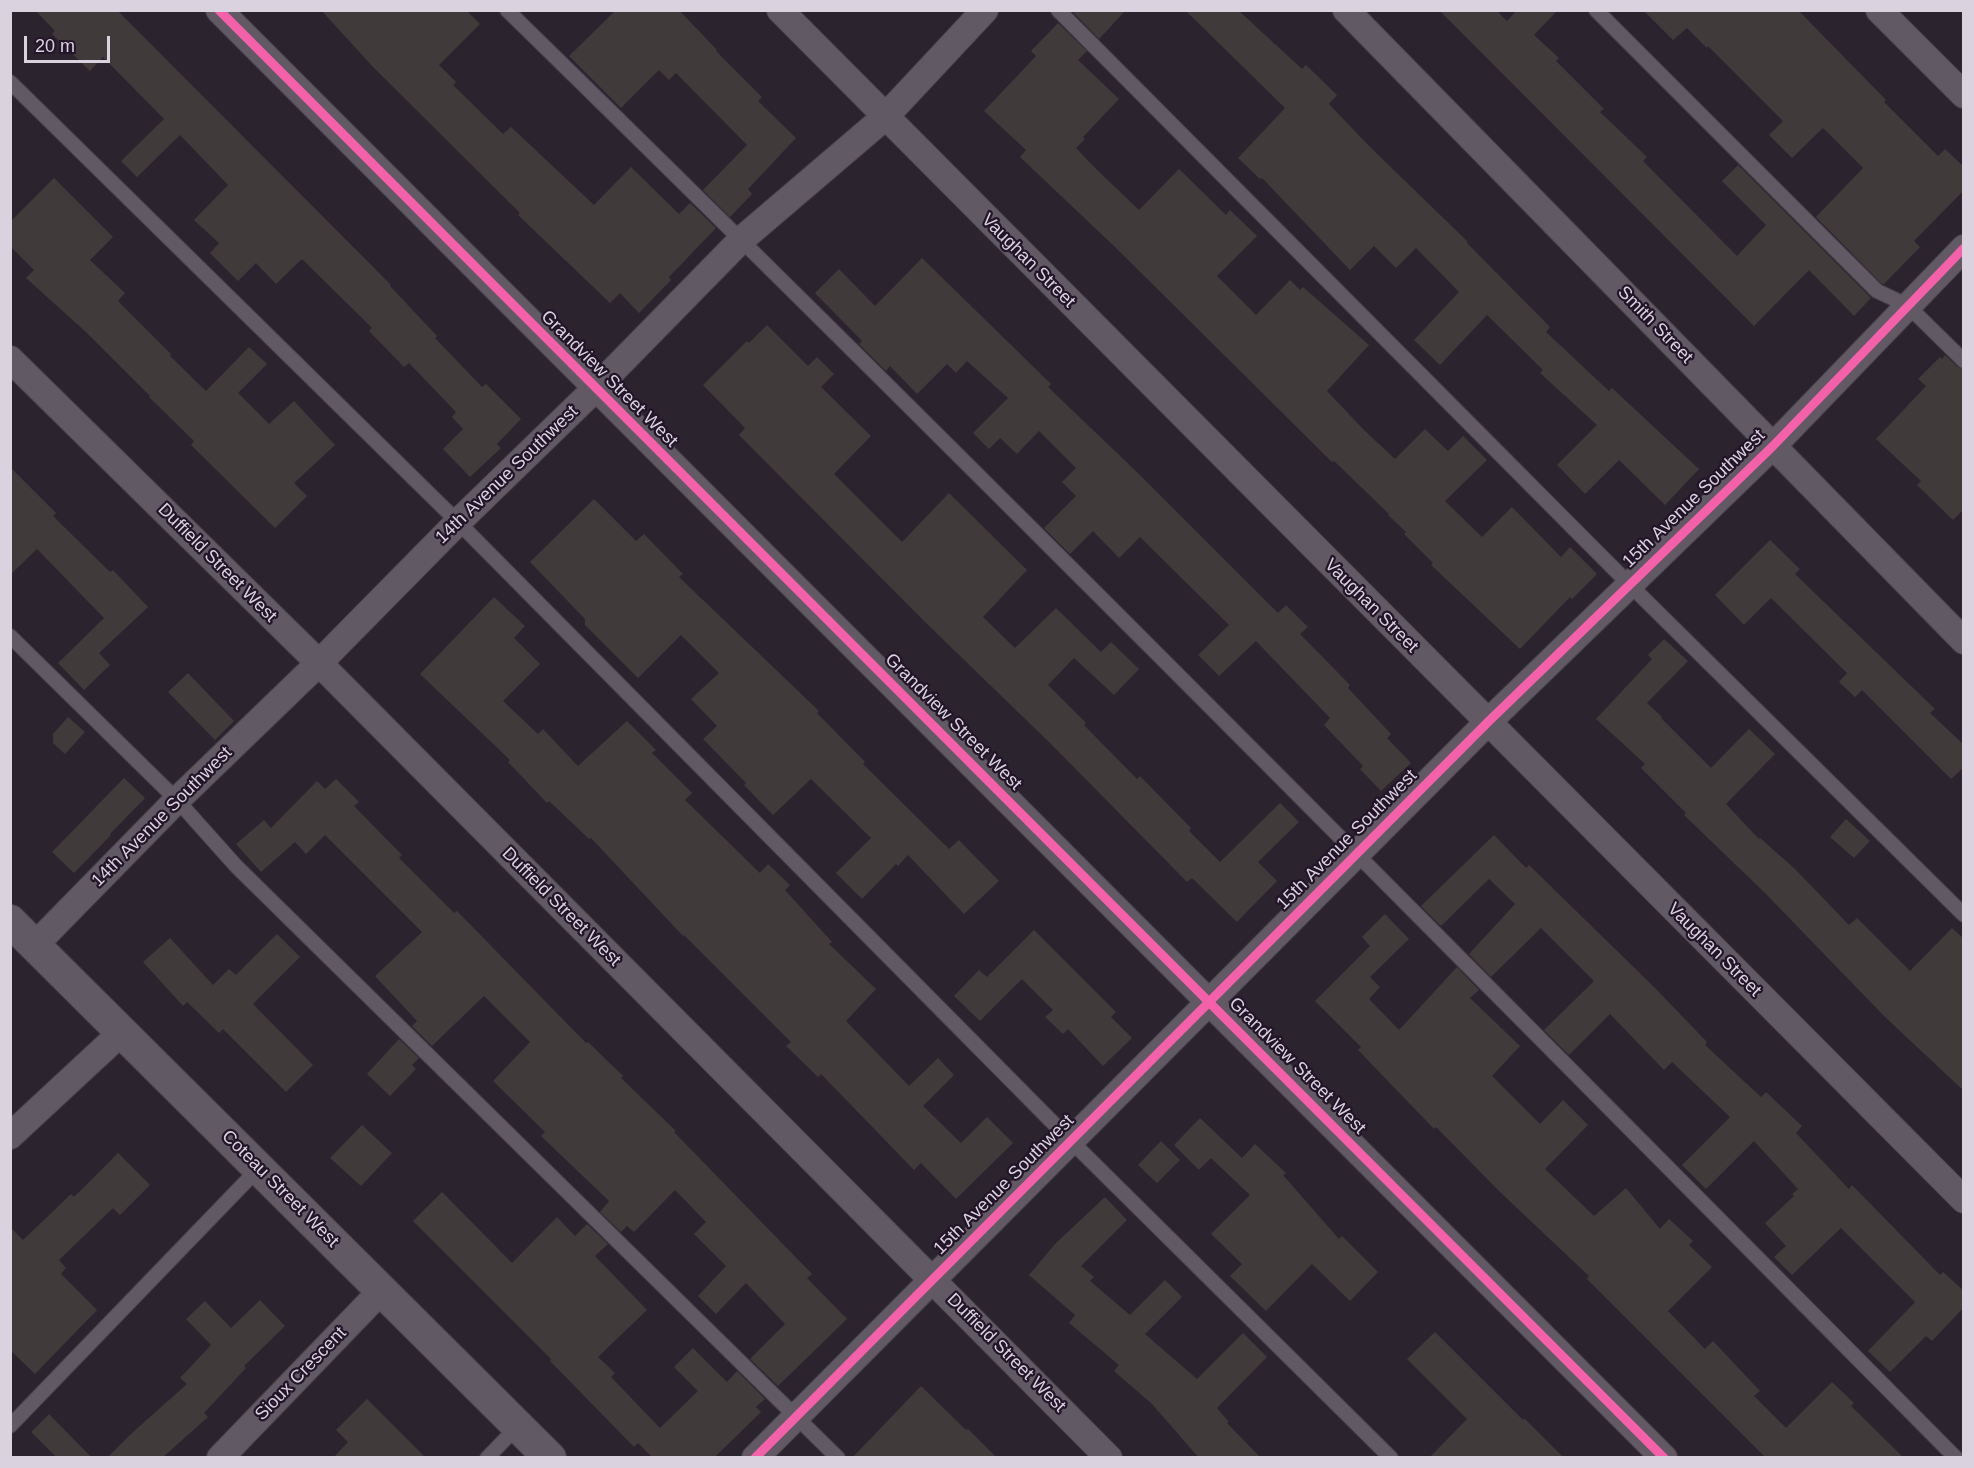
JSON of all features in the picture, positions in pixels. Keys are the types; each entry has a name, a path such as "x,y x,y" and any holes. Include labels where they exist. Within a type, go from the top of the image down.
{"street":[{"name":"Grandview Street West","path":"219,10 1664,1458"},
{"name":"Vaughan Street","path":"780,10 1964,1200"},
{"name":"14th Avenue Southwest","path":"35,945 177,800 319,663 458,522 596,388 741,240 885,117 985,10"},
{"name":"Smith Street","path":"1346,10 1964,641"},
{"path":"1879,10 1964,95"},
{"name":"15th Avenue Southwest","path":"755,1458 1487,723 1773,446 1964,248"},
{"name":"Duffield Street West","path":"10,359 319,663 1109,1458"},
{"name":"Coteau Street West","path":"10,921 550,1458"},
{"path":"10,1137 122,1032"},
{"name":"Sioux Crescent","path":"220,1458 382,1290"}],"lane":[{"path":"507,10 1357,854 1956,1458"},
{"path":"1058,10 1629,584 1964,915"},
{"path":"1596,10 1877,291 1907,305 1964,361"},
{"path":"10,82 458,522 1071,1141 1391,1458"},
{"path":"10,636 177,800 236,866 838,1458"},
{"path":"10,1426 259,1168"},
{"path":"487,1458 518,1426"}],"building":[{"path":"35,10 117,10 391,285 437,336 435,338 482,387 486,384 521,419 497,444 501,448 470,477 443,449 463,429 452,417 456,412 409,363 404,367 369,331 372,328 302,259 276,284 256,263 238,281 210,253 219,243 194,220 228,185 180,135 137,177 121,161 164,119 103,57 90,71 52,34 55,31"},
{"path":"321,10 466,10 480,24 439,65 456,82 453,85 503,134 511,127 594,205 631,167 679,214 690,203 716,228 669,277 671,280 639,313 620,293 610,303 518,215 520,213 372,66"},
{"path":"616,10 679,10 762,97 758,101 796,138 748,189 752,194 730,217 703,190 747,145 676,73 669,80 659,70 621,108 569,56"},
{"path":"1071,10 1126,10 1099,39"},
{"path":"1185,10 1238,10 1302,69 1306,65 1337,95 1329,104 1550,327 1546,332 1609,391 1612,388 1699,469 1665,505 1619,460 1585,494 1557,465 1597,425 1540,373 1543,370 1487,315 1440,365 1414,340 1459,292 1416,248 1396,268 1374,246 1350,270 1262,178 1260,179 1238,158 1285,108"},
{"path":"1439,10 1496,10 1507,21 1517,10 1558,10 1534,35 1559,58 1556,61 1604,109 1600,112 1647,157 1643,161 1737,256 1766,225 1722,181 1738,165 1871,298 1854,316 1809,270 1754,326"},
{"path":"1643,10 1798,10 1938,156 1945,149 1964,167 1964,190 1914,241 1920,247 1882,284 1816,217 1863,168 1823,128 1792,158 1769,135 1783,121 1708,46 1707,48 1687,28 1673,40"},
{"path":"1058,23 1087,51 1078,60 1119,99 1083,137 1085,139 1076,148 1091,164 1139,210 1179,169 1226,215 1230,210 1257,236 1217,276 1256,315 1290,280 1300,290 1303,287 1369,345 1327,391 1364,430 1395,459 1425,429 1448,451 1463,436 1487,460 1445,501 1482,537 1512,507 1561,557 1570,547 1597,574 1572,599 1570,597 1520,649 1431,565 1433,563 1404,534 1406,532 1389,514 1334,461 1332,462 1116,248 1020,157 1026,150 984,111 1036,56 1031,51"},
{"path":"54,178 113,237 90,260 125,293 118,301 206,391 249,347 267,364 238,393 269,424 294,401 335,445 294,483 307,496 275,528 191,445 194,441 150,396 87,333 26,278 34,270 10,246 10,222"},
{"path":"922,258 1051,384 1048,387 1278,613 1286,605 1308,627 1300,634 1350,685 1348,688 1391,734 1387,738 1411,763 1381,791 1360,769 1363,766 1324,725 1330,718 1256,641 1219,676 1198,655 1229,625 1140,537 1119,558 1093,531 1070,554 1044,528 1076,496 1062,482 1076,468 1039,431 1017,454 1000,438 989,449 973,433 1008,398 967,361 956,373 947,364 917,394 890,366 886,371 859,344 862,341 815,293 839,269 875,306"},
{"path":"767,325 808,366 817,357 834,374 821,387 871,436 834,474 902,542 949,493 1027,570 983,617 1015,648 1056,608 1101,652 1111,642 1139,669 1114,695 1074,658 1048,685 1137,779 1140,776 1191,828 1189,831 1220,862 1280,803 1299,822 1258,862 1277,881 1237,922 1192,878 1187,882 739,435 745,428 703,385 747,341 749,343"},
{"path":"1945,355 1964,370 1964,509 1953,520 1917,485 1921,481 1876,439 1926,386 1918,379 1940,357 1942,359"},
{"path":"10,467 56,513 53,516 110,572 113,570 148,607 99,653 110,665 84,690 58,663 104,618 37,549 10,575"},
{"path":"594,499 636,541 644,534 683,574 679,577 819,711 817,713 865,762 863,764 949,849 959,840 999,881 964,914 908,855 862,899 836,873 871,838 811,779 773,815 744,785 746,783 703,739 717,726 691,699 719,673 681,635 638,678 585,625 585,619 530,562"},
{"path":"1770,540 1800,569 1795,574 1935,709 1930,713 1964,745 1964,767 1951,779 1862,690 1855,697 1839,682 1847,673 1771,598 1744,625 1715,595"},
{"path":"494,597 525,626 514,638 540,664 503,701 538,734 543,729 578,766 627,721 656,750 652,753 692,793 685,800 760,873 768,864 790,885 785,890 832,942 829,944 876,989 846,1021 909,1086 938,1058 954,1075 923,1106 961,1143 987,1117 1013,1143 956,1199 921,1163 914,1170 821,1074 818,1077 786,1046 791,1042 683,936 591,838 589,839 549,801 547,803 508,762 510,760 420,674"},
{"path":"1664,639 1688,661 1647,703 1661,718 1711,768 1749,729 1775,754 1726,804 1759,839 1795,869 1849,925 1857,918 1910,971 1952,928 1964,939 1964,1091 1884,1016 1765,893 1684,815 1686,813 1641,768 1645,764 1596,719 1652,659 1648,655"},
{"path":"188,673 234,721 215,740 168,692"},
{"path":"68,717 85,732 65,754 53,743 53,734"},
{"path":"124,778 145,798 74,873 52,852"},
{"path":"336,779 359,802 354,806 402,855 399,858 454,913 457,911 586,1043 588,1042 623,1076 621,1078 676,1131 674,1132 812,1274 807,1278 847,1319 778,1386 750,1359 785,1324 746,1283 716,1314 698,1296 726,1266 694,1234 706,1222 675,1190 634,1232 627,1226 621,1232 600,1212 609,1201 541,1136 545,1132 493,1081 530,1042 484,996 432,1046 412,1026 417,1021 375,976 422,932 325,835 306,854 295,842 261,872 236,844 264,820 271,828 317,781 325,789"},
{"path":"1846,819 1870,841 1854,858 1830,837"},
{"path":"1494,835 1526,868 1529,865 1654,987 1707,1042 1705,1045 1761,1097 1766,1092 1802,1126 1796,1133 1849,1189 1852,1185 1940,1275 1943,1272 1964,1291 1964,1307 1932,1341 1926,1336 1890,1372 1868,1351 1915,1302 1841,1228 1792,1275 1774,1257 1786,1246 1765,1223 1794,1196 1792,1194 1798,1189 1754,1141 1706,1189 1682,1165 1730,1117 1672,1062 1664,1070 1610,1014 1569,1055 1544,1030 1594,981 1541,928 1491,977 1469,954 1515,904 1489,879 1441,926 1421,906"},
{"path":"1385,914 1409,939 1370,977 1380,987 1369,999 1399,1030 1457,967 1479,990 1470,998 1520,1046 1492,1076 1540,1124 1563,1100 1588,1125 1545,1169 1594,1216 1626,1188 1660,1229 1669,1219 1693,1241 1689,1245 1712,1267 1668,1311 1705,1349 1713,1341 1760,1391 1754,1396 1786,1428 1832,1382 1854,1403 1851,1406 1904,1458 1766,1458 1587,1279 1589,1276 1500,1192 1436,1127 1434,1129 1358,1050 1361,1047 1315,1001 1370,946 1362,937"},
{"path":"1034,930 1116,1012 1111,1017 1132,1038 1103,1066 1068,1029 1063,1034 1045,1017 1053,1010 1022,979 980,1021 954,996 979,970 987,977"},
{"path":"277,934 300,957 253,1004 313,1065 286,1092 223,1029 219,1033 187,1002 183,1006 143,962 170,938 213,985 229,969 236,975"},
{"path":"399,1039 419,1058 412,1065 416,1069 390,1096 367,1074"},
{"path":"1200,1118 1242,1158 1255,1144 1286,1173 1283,1175 1339,1239 1342,1236 1378,1272 1350,1301 1312,1264 1266,1311 1230,1276 1242,1264 1211,1234 1250,1195 1211,1158 1199,1170 1174,1145"},
{"path":"362,1125 392,1153 361,1186 330,1158"},
{"path":"1161,1141 1180,1160 1157,1183 1138,1165"},
{"path":"118,1153 150,1185 120,1215 113,1208 59,1260 66,1268 61,1274 97,1310 35,1374 10,1350 10,1227 23,1240 71,1194 74,1197"},
{"path":"442,1192 512,1263 557,1217 575,1236 587,1224 608,1244 595,1256 647,1310 598,1357 615,1373 611,1377 660,1428 698,1391 674,1367 693,1348 727,1382 737,1371 765,1399 756,1407 761,1412 714,1458 653,1458 638,1443 634,1447 550,1361 551,1359 413,1221"},
{"path":"1105,1197 1127,1220 1081,1266 1094,1277 1090,1281 1130,1315 1165,1280 1182,1297 1145,1334 1197,1379 1243,1333 1267,1357 1217,1408 1229,1422 1227,1423 1261,1458 1199,1458 1152,1404 1114,1371 1119,1365 1069,1323 1075,1315 1029,1275 1055,1244"},
{"path":"260,1300 285,1326 244,1366 246,1368 204,1413 208,1417 162,1458 107,1458 187,1384 180,1378 211,1345 186,1319 205,1301 231,1328"},
{"path":"1435,1332 1564,1458 1429,1458 1467,1419 1407,1359"},
{"path":"921,1386 966,1430 968,1429 997,1458 852,1458"},
{"path":"367,1399 426,1458 333,1458 348,1442 336,1430"},
{"path":"49,1414 92,1458 57,1458 31,1432"}],"cycle path":[{"path":"219,10 1664,1458"},
{"path":"755,1458 1487,723 1773,446 1964,248"}]}
